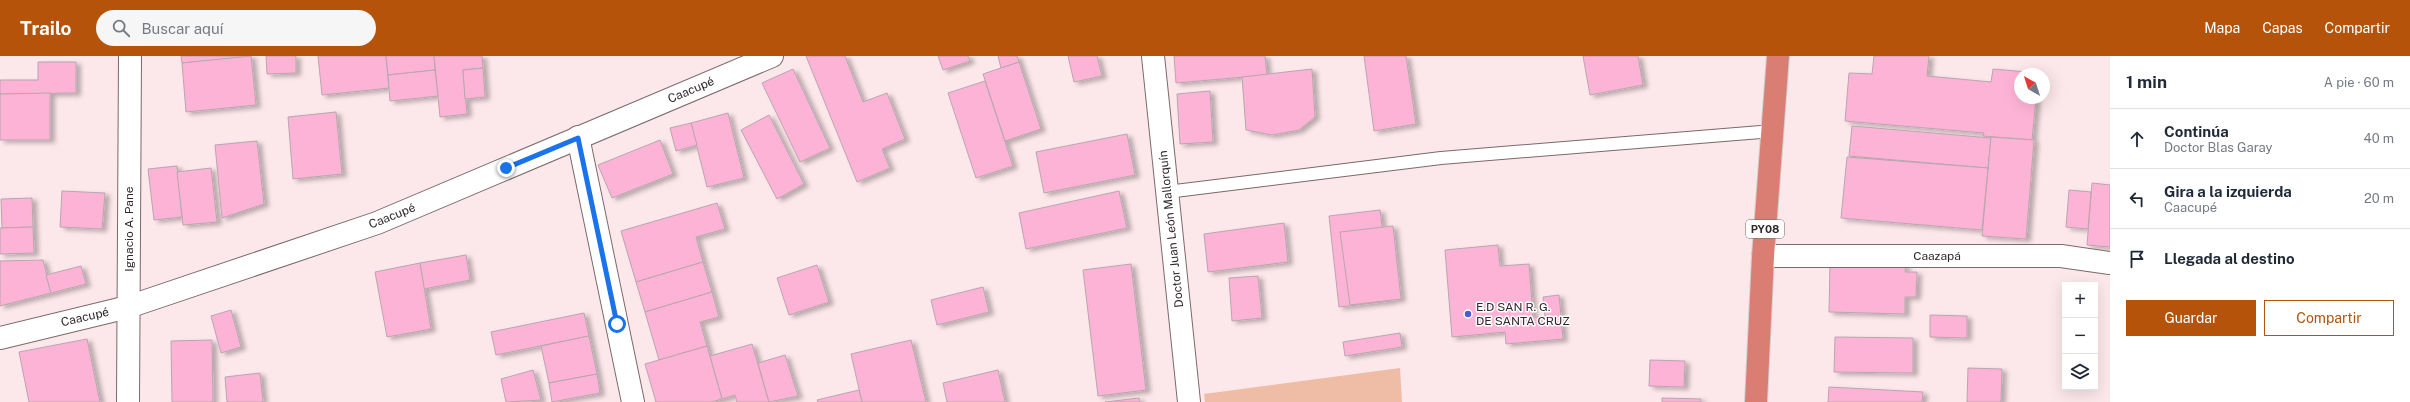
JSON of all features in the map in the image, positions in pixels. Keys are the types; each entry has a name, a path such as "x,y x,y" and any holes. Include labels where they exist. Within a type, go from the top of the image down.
{"highway":[{"name":"PY08","path":"1756,402 1763,256 1774,131 1778,56"}],"street":[{"name":"Ignacio A. Pane","path":"128,402 130,56"},
{"name":"Caacupé","path":"0,338 128,307 377,223 772,56"},
{"name":"Doctor Juan León Mallorquín","path":"1153,56 1189,402"},
{"path":"578,138 633,402"},
{"name":"Caazapá","path":"1763,256 2061,256 2110,263"}],"lane":[{"path":"1167,192 1441,158 1774,131"}],"shaded area":[{"path":"1400,368 1402,402 1205,402 1204,394"}],"building":[{"path":"181,56 250,56 250,57 182,63"},
{"path":"251,56 256,105 186,112 182,63"},
{"path":"266,56 296,56 296,73 267,74"},
{"path":"318,56 386,56 389,88 322,95"},
{"path":"386,56 434,56 435,70 388,75"},
{"path":"434,56 482,56 483,68 463,70 467,114 440,117"},
{"path":"806,56 845,56 863,102 887,93 905,139 882,149 890,168 857,182"},
{"path":"938,56 968,56 970,61 943,70"},
{"path":"998,56 1017,56 1019,62 1001,68"},
{"path":"1068,56 1097,56 1102,76 1074,82"},
{"path":"1174,56 1265,56 1267,75 1176,83"},
{"path":"1364,56 1406,56 1416,124 1374,131"},
{"path":"1583,56 1638,56 1643,85 1590,95"},
{"path":"1874,56 1929,56 1927,76 1991,82 1993,69 2014,71 2014,104 2035,104 2032,140 1983,136 1984,133 1845,121 1849,73 1872,74"},
{"path":"38,62 76,62 76,93 0,94 0,80 38,80"},
{"path":"1019,62 1041,129 1005,141 983,74"},
{"path":"483,68 485,97 465,99 463,70"},
{"path":"793,69 830,148 800,162 762,83"},
{"path":"1312,69 1315,117 1299,130 1272,135 1246,130 1242,77"},
{"path":"435,70 438,96 390,101 388,75"},
{"path":"985,81 1013,166 976,178 948,93"},
{"path":"1210,91 1213,142 1180,144 1177,94"},
{"path":"50,93 50,140 0,140 0,94"},
{"path":"336,112 342,174 293,179 288,117"},
{"path":"728,113 744,178 707,187 691,123"},
{"path":"769,115 804,184 777,199 741,130"},
{"path":"691,123 697,145 676,151 670,128"},
{"path":"1852,126 1991,138 1988,168 1849,156"},
{"path":"1127,134 1135,175 1044,193 1036,152"},
{"path":"1991,137 2034,140 2026,239 1982,236"},
{"path":"660,140 673,174 612,198 598,165"},
{"path":"257,141 264,204 222,218 215,145"},
{"path":"1847,157 1988,168 1982,230 1841,218"},
{"path":"177,166 182,217 154,220 148,169"},
{"path":"211,168 217,222 183,225 177,172"},
{"path":"2092,183 2110,185 2110,247 2087,245"},
{"path":"2069,190 2091,192 2088,229 2066,227"},
{"path":"62,191 105,193 102,229 60,227"},
{"path":"1119,191 1127,228 1026,249 1019,213"},
{"path":"32,198 33,227 2,228 1,199"},
{"path":"717,203 725,229 696,237 703,262 636,282 621,231"},
{"path":"1380,210 1391,301 1339,307 1329,216"},
{"path":"1284,223 1288,262 1208,272 1204,234"},
{"path":"1393,226 1401,299 1350,305 1340,232"},
{"path":"33,227 34,253 0,254 0,228"},
{"path":"1498,245 1500,266 1529,264 1533,317 1545,317 1543,297 1559,295 1563,339 1506,344 1505,332 1452,337 1445,250"},
{"path":"466,255 470,280 424,289 420,263"},
{"path":"43,260 51,293 0,306 0,261"},
{"path":"703,262 712,292 645,312 636,282"},
{"path":"420,263 431,329 387,337 375,272"},
{"path":"1830,263 1906,265 1905,272 1917,272 1916,297 1905,297 1905,314 1829,312"},
{"path":"1131,264 1146,390 1098,396 1083,270"},
{"path":"817,265 829,302 789,315 777,278"},
{"path":"81,266 86,284 51,293 46,275"},
{"path":"1258,276 1262,318 1232,321 1229,278"},
{"path":"983,287 989,312 937,325 931,300"},
{"path":"712,292 719,317 700,322 707,346 659,360 645,312"},
{"path":"231,310 241,347 221,353 211,316"},
{"path":"584,313 589,336 496,355 491,332"},
{"path":"1930,315 1967,316 1967,338 1930,337"},
{"path":"1400,333 1402,347 1345,356 1343,342"},
{"path":"589,336 597,374 549,383 541,346"},
{"path":"1835,337 1913,338 1913,373 1834,372"},
{"path":"87,339 100,402 29,402 19,352"},
{"path":"212,340 213,402 172,402 171,341"},
{"path":"911,340 926,402 862,402 851,354"},
{"path":"752,344 769,402 737,402 735,395 722,399 710,356"},
{"path":"707,346 722,399 711,402 656,402 645,364"},
{"path":"785,355 798,396 769,402 758,363"},
{"path":"1650,360 1685,361 1684,387 1649,386"},
{"path":"1968,368 2002,369 2001,402 1967,402"},
{"path":"533,370 541,400 506,402 501,379"},
{"path":"998,370 1005,402 947,402 943,383"},
{"path":"260,373 263,402 227,402 225,377"},
{"path":"597,374 600,393 552,402 549,383"},
{"path":"1829,387 1923,392 1922,402 1828,402"},
{"path":"859,390 862,402 818,402 817,400"},
{"path":"1139,398 1140,402 1105,402"},
{"path":"1662,398 1701,399 1701,402 1662,402"}],"place":[{"name":"E.D SAN R. G. DE SANTA CRUZ","path":"1468,314"}],"route":[{"path":"506,168 578,138 617,324"}]}
